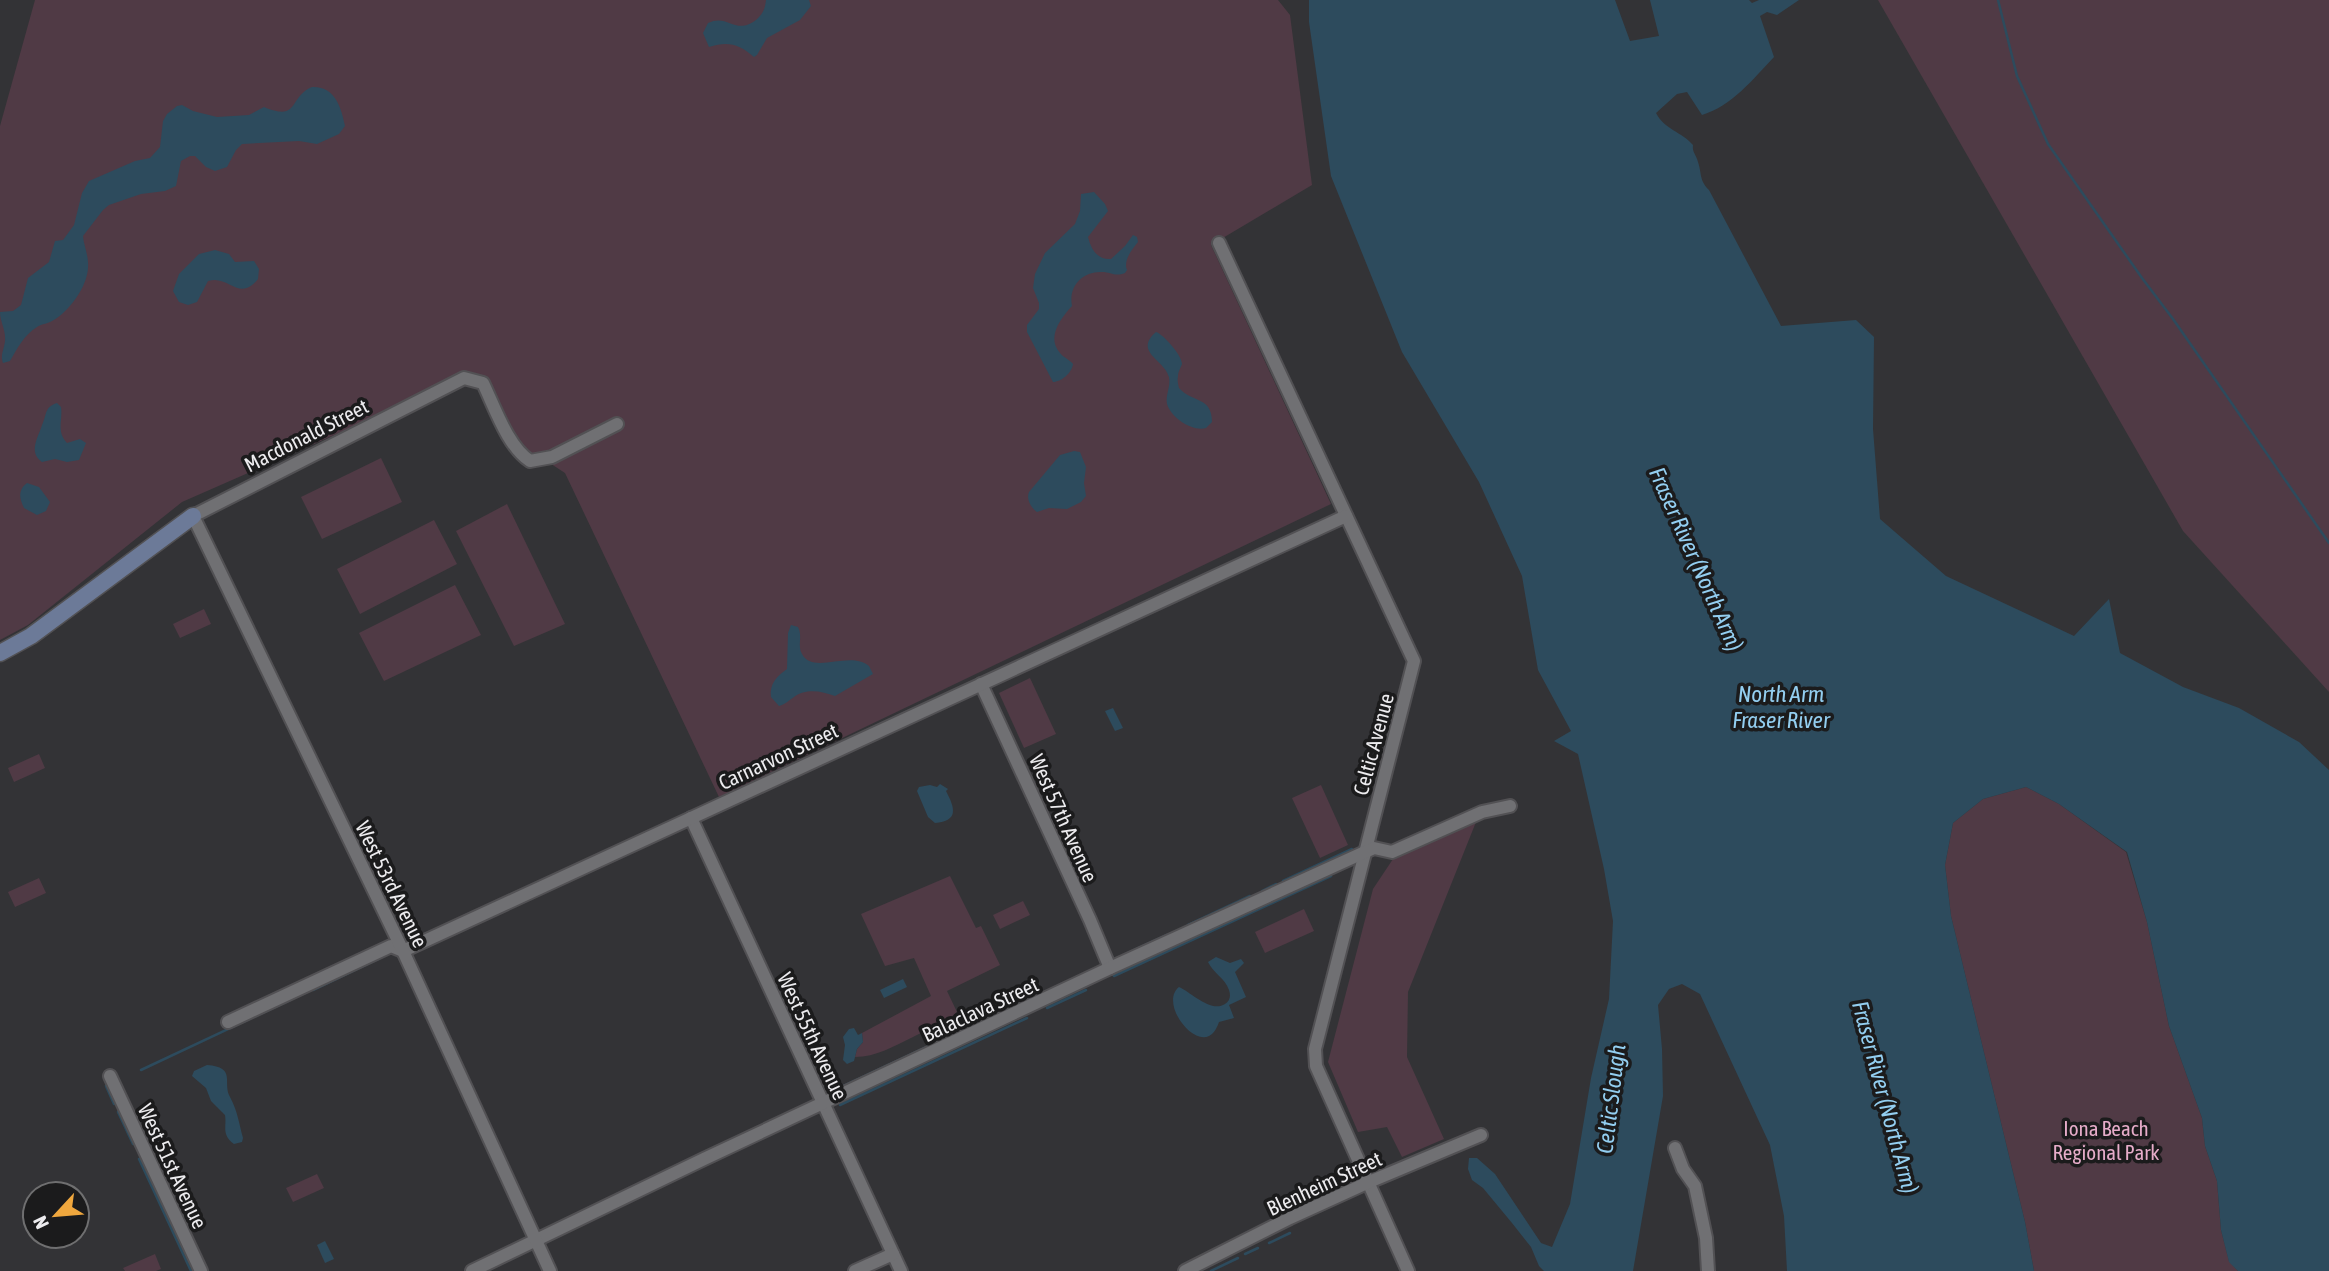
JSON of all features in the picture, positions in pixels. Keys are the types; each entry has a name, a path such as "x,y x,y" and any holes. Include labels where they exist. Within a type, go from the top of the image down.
{"street":[{"name":"Celtic Avenue","path":"1219,243 1414,661 1315,1049 1315,1066 1408,1271"},
{"name":"Macdonald Street","path":"0,653 31,636 193,516 464,378 483,383 520,455 530,461 552,457 617,424"},
{"name":"West 53rd Avenue","path":"193,516 404,951 550,1271"},
{"name":"Carnarvon Street","path":"228,1022 391,946 404,951 1346,516"},
{"name":"West 57th Avenue","path":"981,684 1110,968"},
{"name":"Balaclava Street","path":"472,1271 1110,968 1365,852 1374,848 1392,852 1482,812 1510,806"},
{"name":"West 55th Avenue","path":"691,818 901,1271"},
{"name":"West 51st Avenue","path":"110,1076 201,1271"},
{"name":"Blenheim Street","path":"1185,1271 1369,1182 1481,1135"},
{"path":"1675,1148 1683,1168 1695,1186 1706,1238 1708,1271"},
{"path":"855,1271 893,1254"}],"green space":[{"path":"35,0 1278,0 1290,15 1312,185 1211,245 1331,504 719,797 565,473 545,460 530,461 483,384 464,378 182,502 28,625 0,640 0,126"},
{"path":"1878,0 2329,0 2329,692 2183,531"},
{"path":"381,458 402,502 322,539 301,497"},
{"path":"507,504 565,624 514,646 456,531"},
{"path":"434,520 457,564 360,614 337,569"},
{"path":"455,585 481,635 384,681 359,633"},
{"path":"204,609 211,624 180,638 173,624"},
{"path":"1030,678 1056,734 1024,748 999,693"},
{"path":"39,754 45,768 14,782 8,768"},
{"path":"1321,785 1348,845 1320,858 1292,798"},
{"name":"Iona Beach Regional Park","path":"2026,787 2059,804 2126,852 2147,922 2169,1026 2202,1118 2205,1146 2217,1181 2221,1230 2229,1261 2238,1271 2034,1271 2025,1222 1951,916 1945,865 1953,823 1983,799"},
{"path":"1476,822 1408,992 1407,1057 1444,1139 1402,1157 1387,1127 1358,1132 1328,1062 1373,889 1393,859"},
{"path":"950,876 976,928 981,926 1000,965 947,991 957,1012 947,1020 885,1050 855,1057 863,1042 862,1033 931,996 914,958 885,966 861,914"},
{"path":"39,878 46,893 15,907 8,892"},
{"path":"1023,901 1030,915 1000,929 993,915"},
{"path":"1304,909 1314,931 1265,953 1255,932"},
{"path":"317,1174 324,1188 293,1202 286,1188"},
{"path":"155,1254 161,1269 125,1271 123,1268"}],"water":[{"path":"766,0 809,0 811,6 800,20 767,38 754,57 733,45 709,47 703,33 708,23 721,21 742,26 749,24 762,13"},
{"name":"North Arm Fraser River","path":"1309,0 1615,0 1630,41 1659,36 1650,0 1749,0 1752,3 1759,0 1799,0 1777,15 1767,12 1760,16 1774,57 1732,98 1702,115 1687,92 1677,94 1656,113 1664,123 1693,145 1701,177 1781,326 1856,320 1874,337 1873,429 1880,519 1946,576 2074,636 2109,599 2120,653 2183,687 2239,708 2299,742 2329,770 2329,1271 2238,1271 2229,1262 2221,1230 2217,1181 2205,1146 2202,1118 2169,1026 2147,922 2127,852 2059,804 2026,787 1983,799 1953,823 1945,865 1951,916 2025,1222 2034,1271 1787,1271 1784,1216 1770,1145 1700,994 1682,984 1669,989 1658,1005 1663,1096 1633,1271 1544,1271 1539,1266 1531,1247 1483,1188 1472,1180 1468,1169 1469,1158 1477,1158 1495,1174 1541,1243 1552,1247 1570,1204 1591,1078 1609,999 1613,921 1604,869 1578,754 1554,741 1571,731 1538,670 1522,576 1479,482 1402,352 1331,176 1309,22"},
{"path":"312,87 326,90 336,99 345,126 339,134 317,144 299,141 242,144 227,167 215,171 206,167 195,156 190,156 181,161 176,186 109,205 83,236 88,268 76,298 65,312 32,330 10,361 3,363 5,337 0,312 13,311 21,305 28,278 49,262 55,241 63,240 74,225 82,193 89,181 135,161 150,158 160,147 163,121 177,106 182,105 193,111 217,117 249,115 264,107 283,112 289,110 299,96"},
{"path":"1094,192 1108,211 1088,237 1095,253 1102,258 1111,259 1133,235 1138,242 1127,259 1125,273 1118,275 1095,272 1078,281 1072,292 1072,306 1060,322 1054,341 1060,353 1073,364 1066,376 1053,382 1027,332 1027,325 1039,309 1033,288 1035,274 1045,253 1075,224 1080,211 1081,194"},
{"path":"215,250 229,254 235,262 254,261 259,269 258,279 245,288 222,281 208,281 197,302 188,305 179,302 173,291 179,274 199,254"},
{"path":"1156,332 1172,345 1179,355 1182,364 1178,373 1179,388 1209,408 1212,422 1206,428 1189,426 1169,409 1169,377 1149,351 1150,339"},
{"path":"57,403 61,407 61,430 64,439 67,443 80,439 86,443 79,460 67,462 55,459 42,462 36,454 35,445 46,412"},
{"path":"1080,452 1086,467 1086,496 1081,502 1067,509 1049,508 1037,512 1028,498 1029,492 1060,455"},
{"path":"27,483 39,487 50,502 46,511 37,515 24,508 20,494"},
{"path":"791,625 798,627 801,651 807,660 823,663 852,660 869,666 873,674 835,696 809,691 779,706 771,697 771,688 787,669 788,633"},
{"path":"1113,708 1123,728 1115,731 1105,711"},
{"path":"940,784 948,789 946,791 953,813 948,820 935,823 928,817 917,791 919,787 937,787"},
{"path":"1216,957 1230,963 1241,959 1244,963 1235,972 1246,997 1229,1005 1234,1018 1219,1022 1213,1033 1202,1037 1194,1034 1180,1020 1175,1011 1174,994 1179,987 1214,1006 1227,1003 1230,992 1208,962"},
{"path":"903,979 907,987 884,998 880,990"},
{"path":"854,1028 858,1035 862,1033 863,1042 857,1049 854,1061 847,1064 843,1060 843,1037 849,1029"},
{"path":"207,1065 222,1069 227,1076 228,1092 238,1118 242,1142 234,1144 230,1140 226,1134 225,1115 211,1101 206,1088 192,1076 194,1071"},
{"path":"325,1241 334,1259 325,1263 317,1245"}],"waterway":[{"path":"1998,0 2017,76 2048,144 2329,543"},
{"path":"1283,881 1352,849"},
{"path":"1114,976 1331,876"},
{"path":"1262,891 1276,884"},
{"path":"1188,925 1250,896"},
{"path":"1128,953 1167,935"},
{"path":"313,990 382,957"},
{"path":"1047,1008 1086,990"},
{"path":"1004,1011 1032,998"},
{"path":"141,1070 290,1000"},
{"path":"970,1027 993,1016"},
{"path":"840,1105 1027,1018"},
{"path":"835,1090 963,1030"},
{"path":"106,1086 114,1104"},
{"path":"118,1112 133,1144"},
{"path":"139,1159 191,1271"},
{"path":"1269,1243 1290,1233"},
{"path":"1245,1254 1258,1248"},
{"path":"1211,1271 1238,1258"}],"water label":[{"name":"Fraser River (North Arm)","path":"1696,559"},
{"name":"Fraser River (North Arm)","path":"1885,1097"},
{"name":"Celtic Slough","path":"1611,1099"}]}
